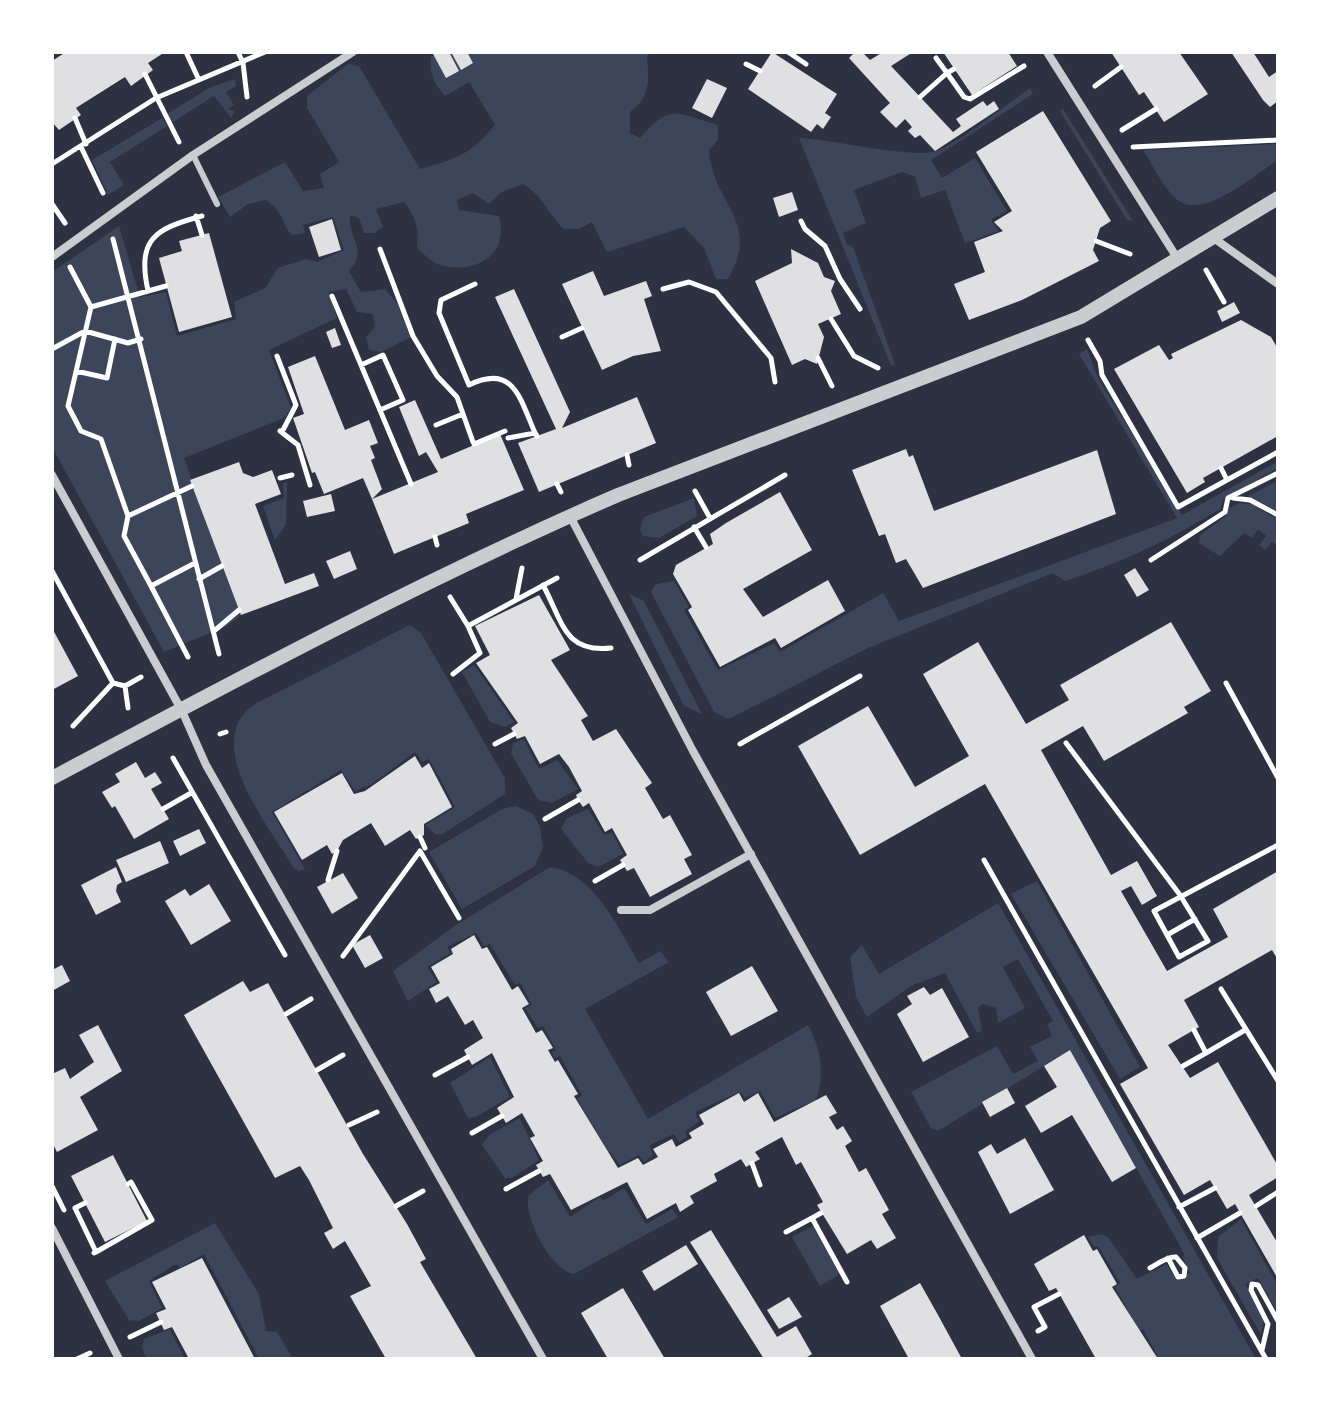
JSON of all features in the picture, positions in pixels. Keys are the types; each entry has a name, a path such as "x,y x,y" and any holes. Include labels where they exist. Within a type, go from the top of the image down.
{"street":[{"path":"52,257 190,157 353,52"},
{"path":"1047,52 1179,261"},
{"path":"52,778 369,613 570,516 1032,339 1092,311 1179,261 1278,198"},
{"path":"1215,239 1278,284"},
{"path":"52,475 182,711 206,765 543,1359"},
{"path":"570,516 751,854 1032,1359"},
{"path":"621,910 650,910 751,854"},
{"path":"52,1228 119,1359"}],"lane":[{"path":"190,157 217,204"}],"path":[{"path":"186,52 199,80"},
{"path":"238,52 243,63 244,91 256,115"},
{"path":"52,164 156,98 265,52"},
{"path":"788,52 806,64"},
{"path":"936,58 970,99 977,98 1024,66"},
{"path":"746,64 760,71"},
{"path":"1095,86 1121,67"},
{"path":"920,97 954,69"},
{"path":"145,74 190,157"},
{"path":"1122,130 1156,109"},
{"path":"75,118 110,216 219,654"},
{"path":"1133,147 1278,140"},
{"path":"194,208 202,235"},
{"path":"148,291 142,264 148,247 169,226 209,214"},
{"path":"801,221 805,229 825,246 840,279 860,309"},
{"path":"1096,241 1130,254"},
{"path":"380,249 422,354 457,397 474,444 507,434 536,434 512,385 501,378 485,377 469,385 439,313 441,300 475,284"},
{"path":"61,251 91,307 68,406 81,431 101,439 128,516 124,536 188,657"},
{"path":"1206,270 1224,302"},
{"path":"663,289 689,282 716,292 771,358 775,382"},
{"path":"91,307 166,286"},
{"path":"332,296 411,484"},
{"path":"831,319 854,356 870,368 882,369"},
{"path":"562,337 582,328"},
{"path":"52,349 85,331 128,343 141,339"},
{"path":"76,371 107,378 115,339"},
{"path":"1093,346 1102,375 1178,507 1278,452"},
{"path":"361,365 383,355 403,400 380,410"},
{"path":"277,356 296,405 281,431 298,445 310,485"},
{"path":"818,358 834,390"},
{"path":"436,425 463,414"},
{"path":"627,455 629,465"},
{"path":"1221,468 1227,480"},
{"path":"1228,498 1278,473"},
{"path":"280,478 292,475"},
{"path":"640,560 785,475"},
{"path":"557,484 561,492"},
{"path":"128,516 192,486"},
{"path":"694,490 710,518"},
{"path":"1228,498 1250,500 1278,515"},
{"path":"1151,560 1225,512 1228,498"},
{"path":"694,527 706,547"},
{"path":"435,537 437,545"},
{"path":"151,586 195,563"},
{"path":"199,579 222,566"},
{"path":"516,600 522,568"},
{"path":"52,571 113,683 125,686"},
{"path":"468,626 557,578"},
{"path":"543,585 577,645 592,650 611,648"},
{"path":"450,597 480,653 453,674"},
{"path":"548,611 555,608"},
{"path":"213,632 239,610"},
{"path":"740,744 860,676"},
{"path":"80,730 76,724 113,683"},
{"path":"1226,683 1278,778"},
{"path":"495,744 514,734"},
{"path":"1066,743 1180,895 1208,941 1179,957 1154,911 1180,895 1278,845"},
{"path":"163,809 191,793"},
{"path":"545,819 578,800"},
{"path":"420,837 425,848"},
{"path":"328,880 337,851"},
{"path":"343,956 420,851 459,918"},
{"path":"984,860 1266,1359"},
{"path":"595,881 623,865"},
{"path":"1167,935 1195,919"},
{"path":"1221,989 1278,1081"},
{"path":"286,1014 311,999"},
{"path":"1194,1030 1206,1053"},
{"path":"1183,1066 1245,1030"},
{"path":"317,1070 343,1055"},
{"path":"435,1075 468,1057"},
{"path":"349,1125 377,1112"},
{"path":"472,1133 502,1116"},
{"path":"752,1163 760,1185"},
{"path":"506,1189 539,1171"},
{"path":"85,1203 75,1208 94,1253 152,1220 131,1182 128,1184"},
{"path":"1179,1207 1215,1188"},
{"path":"396,1206 423,1191"},
{"path":"1256,1206 1278,1192"},
{"path":"786,1232 821,1213"},
{"path":"1197,1238 1240,1213"},
{"path":"812,1218 847,1282"},
{"path":"1150,1268 1168,1258"},
{"path":"1262,1350 1268,1324 1251,1290 1252,1284 1258,1285 1278,1321"},
{"path":"1043,1324 1034,1307 1059,1294"},
{"path":"130,1337 161,1322"},
{"path":"77,1359 90,1353"}],"shaded area":[{"path":"438,52 650,52 647,57 647,88 642,100 630,112 630,133 640,138 659,120 675,114 718,125 718,140 709,150 712,169 733,213 740,242 728,279 716,279 704,248 684,227 607,252 592,222 579,229 564,229 523,184 502,192 489,204 473,193 457,200 459,210 499,216 499,242 486,260 476,265 451,267 429,259 417,248 416,224 404,202 376,209 383,226 375,233 364,233 359,218 350,215 358,250 349,271 361,292 385,289 397,303 411,337 381,352 369,350 366,337 375,327 373,314 357,312 346,289 329,292 337,318 269,350 291,408 284,418 184,458 241,615 227,626 164,652 52,447 52,272 119,226 140,297 166,292 177,336 236,319 234,302 265,288 278,268 306,259 317,262 344,250 333,217 303,225 305,233 293,235 277,210 266,200 248,204 230,217 218,197 285,162 303,191 324,188 320,174 339,162 307,108 307,96 348,64 359,66 420,169 462,154 495,125 469,82 445,96 441,91 431,68 431,57"},
{"path":"235,79 236,86 226,92 234,105 228,109 235,111 231,118 214,96 173,122 167,114 209,88"},
{"path":"1030,88 1033,94 931,160 942,178 975,158 1007,211 991,220 999,231 965,243 945,190 921,198 915,177 902,172 854,190 866,223 843,233 847,244 853,247 895,364 891,366 799,138 891,151 936,151 969,132"},
{"path":"1063,109 1133,221 1127,220 1060,111"},
{"path":"162,118 167,126 110,162 124,185 108,195 92,160"},
{"path":"1278,144 1278,160 1244,184 1216,200 1190,205 1179,201 1168,190 1143,150"},
{"path":"1087,349 1098,378 1182,515 1278,461 1278,468 1223,499 1220,509 1201,520 1164,541 1106,567 1065,581 1053,573 866,649 729,719 714,712 651,592 656,584 674,581 689,607 684,610 718,670 774,643 780,652 883,593 899,621 1177,518 1079,354"},
{"path":"1278,481 1278,511 1248,496"},
{"path":"287,482 286,525 275,540 263,506 284,498 283,483"},
{"path":"694,498 697,516 659,538 643,536 640,529 644,517"},
{"path":"1240,503 1252,504 1278,520 1278,546 1272,542 1265,550 1259,545 1266,536 1258,529 1252,538 1244,533 1220,556 1199,543 1200,535 1226,516 1229,508"},
{"path":"629,594 644,601 702,714 684,706"},
{"path":"410,625 421,633 505,778 505,794 441,835 425,825 455,807 429,759 422,762 415,752 372,784 355,791 341,770 272,812 305,869 299,871 269,830 244,784 236,761 234,739 240,720 255,704"},
{"path":"474,665 514,722 505,727 490,722 462,672"},
{"path":"524,739 539,769 557,760 578,789 552,803 538,800 511,753 513,743"},
{"path":"516,806 533,814 540,827 543,847 535,866 462,909 429,852 502,809"},
{"path":"588,809 604,835 612,832 623,854 598,867 588,863 561,829 567,818"},
{"path":"550,867 566,871 592,891 614,919 639,963 660,951 669,962 585,1009 648,1119 808,1025 820,1062 816,1100 775,1118 760,1091 745,1098 740,1092 695,1112 699,1122 685,1131 687,1137 679,1142 674,1134 650,1145 653,1156 644,1162 639,1155 620,1165 606,1148 577,1099 582,1095 560,1056 554,1058 552,1052 556,1050 543,1026 538,1028 525,1008 532,1005 520,983 515,985 490,944 484,946 476,933 447,947 451,953 427,967 437,982 408,1001 393,971 453,927"},
{"path":"1037,881 1140,1067 1120,1079 1011,894"},
{"path":"998,903 1256,1359 1159,1359 1143,1329 1139,1331 1115,1287 1120,1283 1098,1246 1094,1247 1088,1237 1102,1234 1108,1237 1137,1279 1167,1264 1177,1281 1190,1273 1182,1256 1185,1255 1070,1050 938,1131 931,1128 911,1092 997,1046 1013,1074 1038,1061 1030,1047 1052,1036 1047,1024 1053,1021 1018,959 1003,967 1025,1008 998,1023 996,1008 982,1004 978,1008 982,1031 977,1033 945,973 911,986 867,1017 856,997 850,957 862,945 879,974"},
{"path":"490,1057 510,1097 476,1117 468,1118 450,1083"},
{"path":"520,1118 539,1160 512,1178 505,1178 482,1145 489,1135"},
{"path":"548,1180 570,1217 600,1197 603,1201 624,1188 646,1224 672,1209 678,1217 574,1274 565,1271 548,1253 530,1215 529,1195"},
{"path":"1241,1219 1278,1286 1278,1313 1258,1278 1245,1284 1264,1319 1261,1335 1217,1258 1218,1237"},
{"path":"215,1223 259,1294 266,1331 277,1332 293,1359 259,1359 204,1254 180,1268 176,1264 149,1281 162,1308 139,1321 129,1320 105,1281"},
{"path":"813,1226 840,1274 820,1286 792,1237"},
{"path":"170,1329 185,1359 146,1359 142,1347 144,1339"}],"building":[{"path":"66,52 165,52 148,63 153,70 131,86 125,77 76,108 81,115 59,130 52,122 52,61"},
{"path":"432,52 449,52 459,71 446,78"},
{"path":"451,52 467,52 473,63 461,70"},
{"path":"772,52 837,94 825,113 831,117 823,129 817,124 811,132 748,89"},
{"path":"855,52 862,52 870,60 883,52 913,52 891,66 953,132 961,126 956,119 983,101 987,106 994,101 999,109 935,151 920,135 915,138 908,131 912,127 905,119 896,128 880,112 890,103 849,58"},
{"path":"943,52 1008,52 1017,66 972,95"},
{"path":"1111,52 1179,52 1208,94 1164,122 1144,92 1139,95"},
{"path":"1231,52 1253,52 1269,77 1278,71 1278,101 1270,107 1263,100"},
{"path":"707,79 727,88 712,118 692,108"},
{"path":"1043,111 1111,221 1100,228 1093,250 1099,261 1022,300 969,320 954,284 985,272 974,242 1003,231 994,222 1012,211 976,152"},
{"path":"792,192 798,210 779,217 773,198"},
{"path":"332,219 341,250 319,257 309,227"},
{"path":"209,233 232,317 179,332 159,258 182,251 179,241"},
{"path":"791,249 818,263 824,277 835,281 831,291 841,314 818,324 824,337 817,364 805,359 792,365 755,281 792,263"},
{"path":"593,271 604,296 646,281 652,296 644,299 661,351 633,356 602,370 562,284"},
{"path":"514,289 570,412 562,428 637,397 656,443 539,492 518,443 556,429 495,297"},
{"path":"1234,302 1240,313 1222,322 1217,311"},
{"path":"1241,320 1271,337 1278,349 1278,436 1203,478 1205,482 1187,493 1114,369 1159,345 1169,360 1173,358 1171,354"},
{"path":"335,328 341,345 332,348 326,332"},
{"path":"315,356 345,430 369,420 378,443 370,446 375,458 371,460 382,489 372,499 363,478 324,494 315,472 312,473 293,418 304,414 288,367"},
{"path":"415,400 441,459 500,434 524,490 466,514 469,523 394,554 372,499 438,472 426,452 419,456 399,407"},
{"path":"906,449 909,457 913,455 934,511 1097,450 1116,514 923,588 906,559 896,563 885,534 879,536 852,470"},
{"path":"239,462 243,473 253,477 272,470 281,494 255,504 285,584 314,573 319,586 241,615 190,480"},
{"path":"780,492 812,550 743,589 763,617 828,580 845,611 781,648 775,638 720,667 688,610 692,607 673,574 676,565 713,544 710,534"},
{"path":"331,494 335,511 307,517 303,501"},
{"path":"350,551 357,569 334,579 326,561"},
{"path":"1135,568 1149,590 1137,597 1124,575"},
{"path":"539,595 570,650 551,660 588,716 581,720 593,741 616,729 652,783 645,788 663,819 670,815 692,855 684,859 692,874 650,897 634,868 627,871 620,860 627,855 612,828 605,832 589,803 583,807 578,800 576,795 582,791 569,767 559,754 540,764 525,736 517,739 511,728 518,723 476,663 490,655 475,626"},
{"path":"1171,622 1211,691 1184,707 1188,713 1104,761 1083,726 1041,750 1111,875 1137,861 1157,896 1142,905 1131,886 1121,891 1167,971 1228,937 1213,909 1278,871 1278,960 1272,950 1184,1000 1199,1027 1168,1045 1190,1078 1218,1062 1278,1166 1278,1177 1249,1195 1278,1244 1278,1279 1235,1204 1227,1209 1210,1180 1184,1195 1120,1084 1148,1068 985,784 860,855 798,746 868,706 915,787 969,756 923,674 978,642 1026,724 1069,700 1060,685"},
{"path":"52,628 78,676 52,690"},
{"path":"415,756 422,768 429,763 452,807 424,824 424,835 416,839 410,830 385,846 371,823 343,840 332,854 327,845 302,860 274,812 342,773 354,794 365,791"},
{"path":"136,762 145,778 155,772 162,783 151,789 169,819 134,839 115,806 112,808 102,792 120,782 115,774"},
{"path":"199,829 206,843 180,856 173,841"},
{"path":"160,841 169,863 126,882 116,860"},
{"path":"116,867 122,882 117,885 116,891 121,902 96,915 81,885"},
{"path":"343,873 358,898 332,914 317,887"},
{"path":"209,884 231,921 191,945 165,901 185,889 190,896"},
{"path":"370,935 383,958 365,968 352,945"},
{"path":"474,935 482,949 487,947 512,990 518,986 529,1004 522,1008 536,1033 542,1030 553,1048 548,1050 555,1062 558,1060 578,1094 574,1096 618,1168 638,1158 643,1165 658,1157 653,1149 672,1139 676,1147 692,1138 689,1133 704,1124 699,1115 739,1093 744,1102 758,1093 774,1122 826,1095 837,1113 829,1117 837,1130 843,1126 852,1141 845,1146 859,1172 866,1168 889,1210 882,1214 896,1238 877,1249 871,1240 847,1254 817,1205 823,1202 801,1162 796,1165 782,1137 755,1152 760,1159 746,1167 741,1159 714,1174 717,1181 690,1196 694,1203 680,1212 676,1203 647,1219 627,1182 571,1210 550,1174 543,1177 536,1165 543,1161 530,1138 535,1136 522,1113 506,1123 497,1108 514,1097 492,1053 472,1065 464,1050 483,1038 473,1020 465,1025 448,996 436,1003 429,989 440,983 431,967 453,954 451,949"},
{"path":"62,965 70,981 52,991 52,970"},
{"path":"752,966 778,1011 731,1036 706,992"},
{"path":"243,981 250,992 268,983 363,1154 407,1224 426,1259 420,1262 477,1359 386,1359 350,1296 371,1286 345,1241 333,1249 324,1233 333,1228 300,1166 275,1178 184,1015"},
{"path":"924,987 930,995 942,988 969,1037 923,1062 897,1014 912,1004 907,996"},
{"path":"98,1025 122,1071 80,1097 98,1130 57,1152 52,1142 52,1074 65,1068 70,1079 94,1062 79,1035"},
{"path":"1070,1050 1136,1168 1112,1182 1072,1115 1041,1133 1025,1106 1057,1087 1044,1066"},
{"path":"1007,1088 1015,1103 990,1117 982,1102"},
{"path":"1025,1138 1054,1190 1010,1214 978,1152 991,1144 997,1154"},
{"path":"113,1155 147,1221 105,1242 71,1176"},
{"path":"711,1230 777,1337 796,1326 812,1354 804,1359 764,1359 690,1242"},
{"path":"1084,1235 1093,1251 1097,1249 1117,1284 1112,1287 1158,1359 1096,1359 1056,1288 1049,1291 1034,1264"},
{"path":"686,1245 698,1264 654,1291 642,1271"},
{"path":"202,1258 255,1359 189,1359 172,1327 164,1330 156,1313 166,1309 152,1282"},
{"path":"920,1283 962,1359 909,1359 880,1306"},
{"path":"623,1288 665,1359 608,1359 581,1313"},
{"path":"789,1297 802,1317 779,1329 767,1310"}]}
